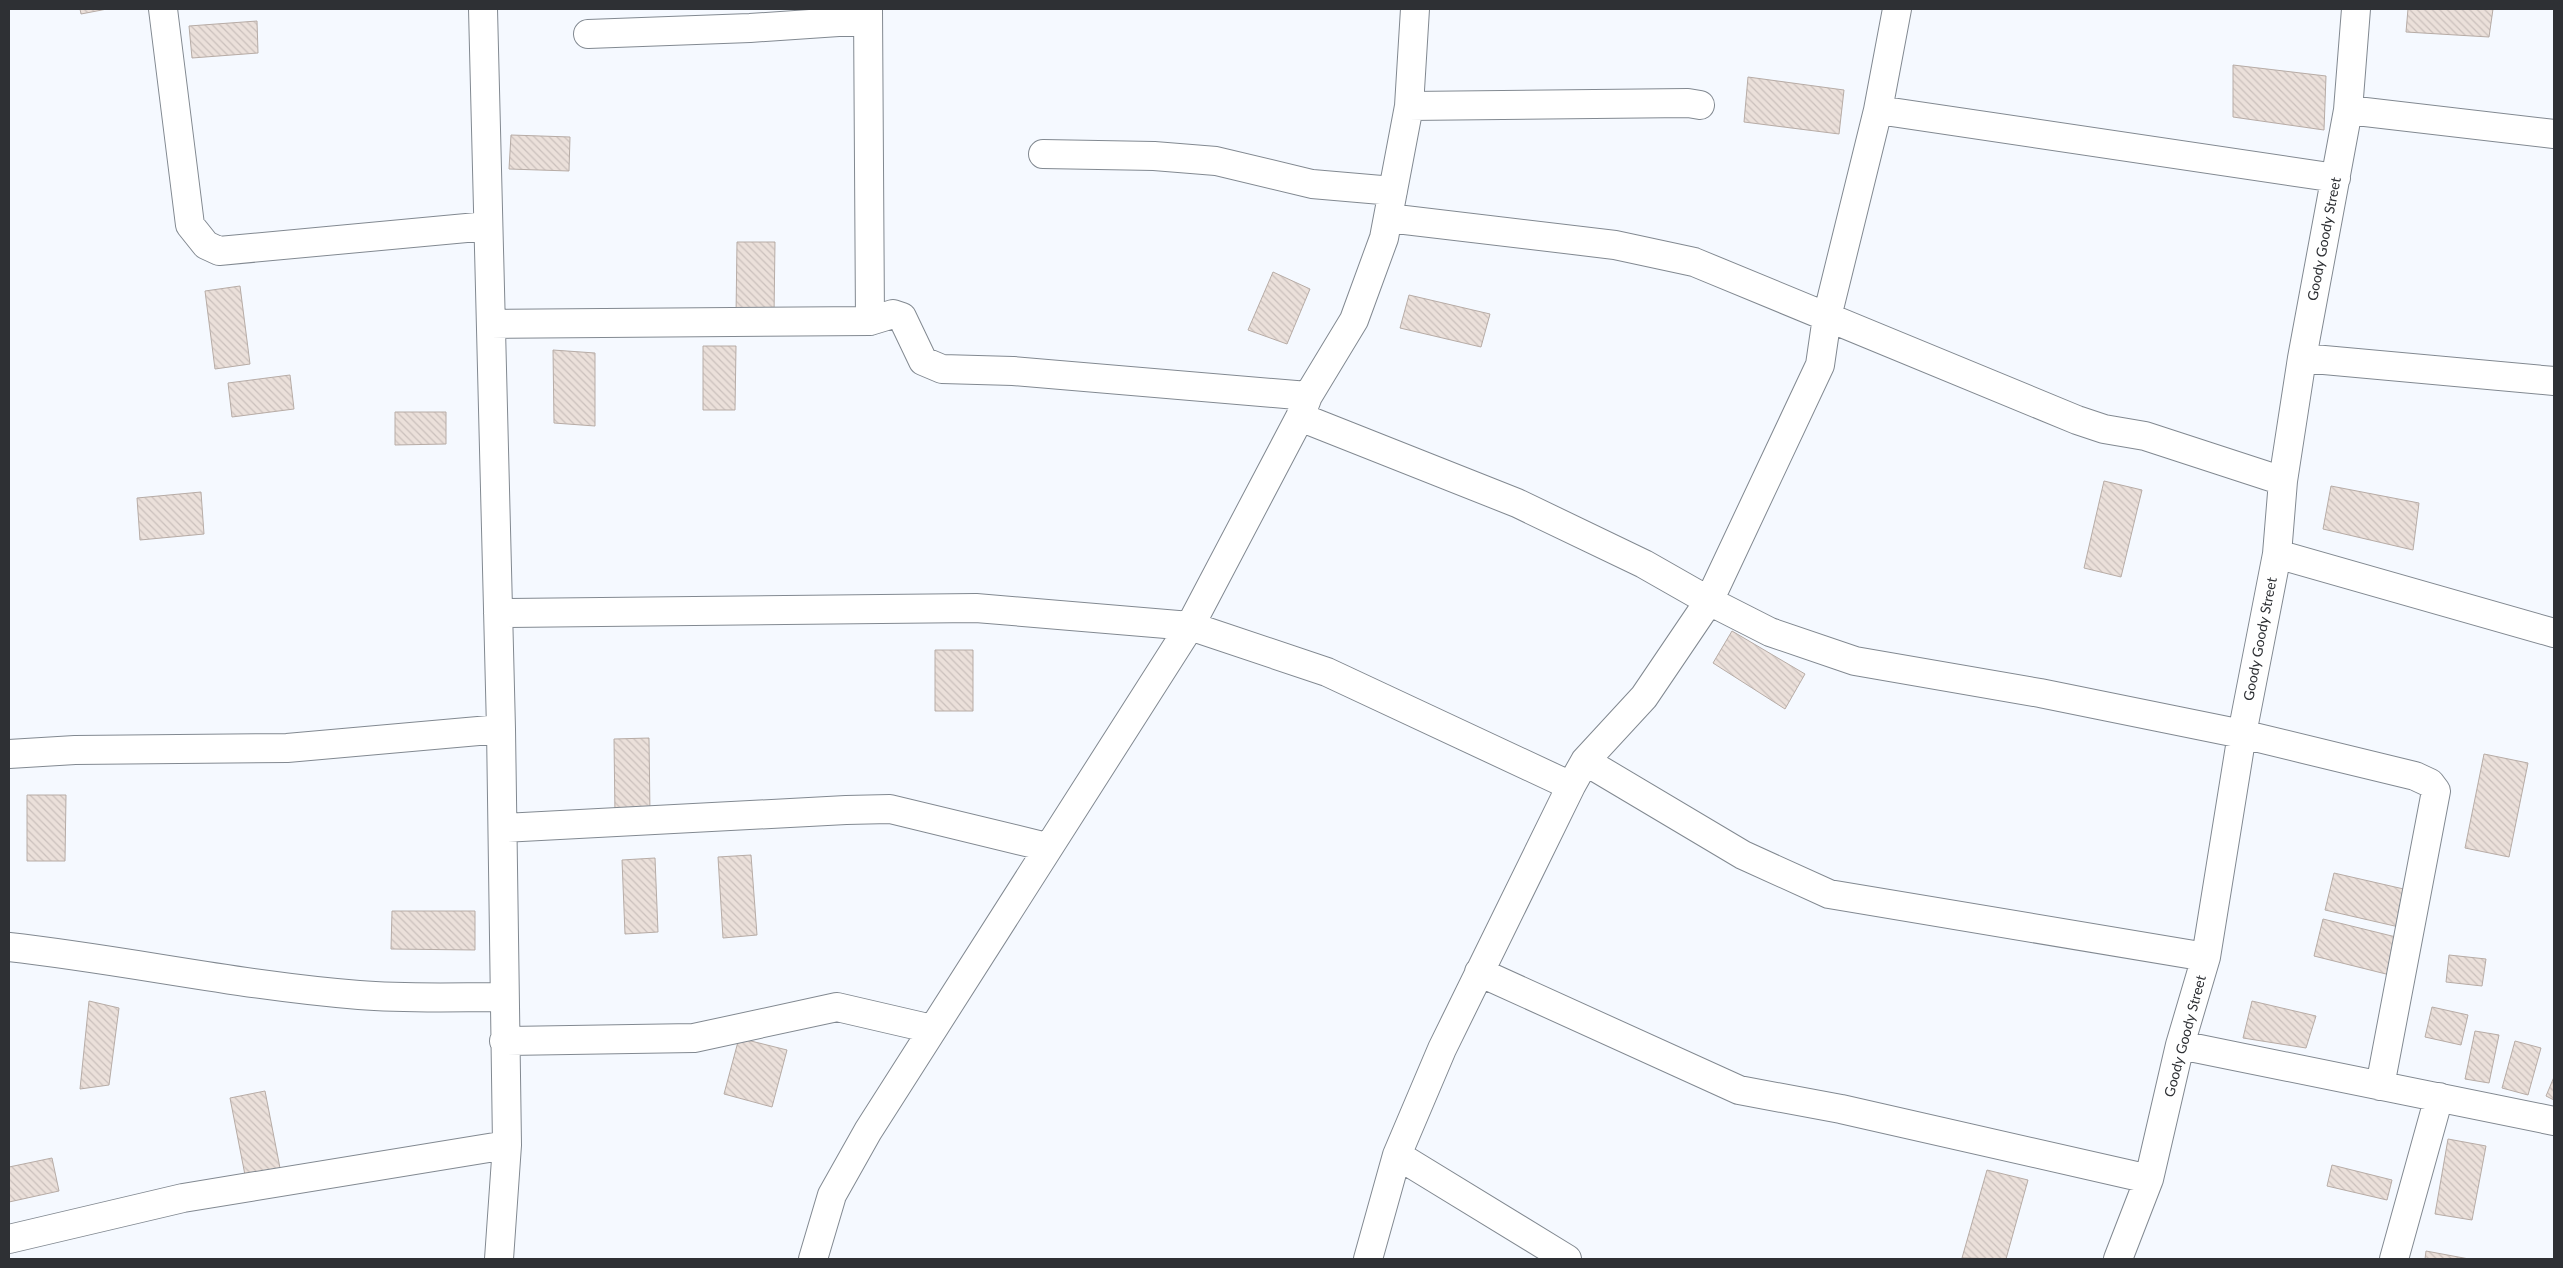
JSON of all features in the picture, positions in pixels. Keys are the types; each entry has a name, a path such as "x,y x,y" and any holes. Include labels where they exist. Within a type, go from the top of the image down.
{"street":[{"path":"163,9 190,225 206,245 219,251 488,226"},
{"path":"482,9 503,828 504,1041 507,1145 499,1259"},
{"path":"813,1259 832,1195 868,1131 1047,847 1190,626 1304,407 1354,320 1384,238 1388,218 1409,106 1414,9"},
{"path":"1368,1259 1397,1155 1442,1049 1571,786 1585,761 1644,697 1709,601 1820,365 1827,317 1878,110 1897,9"},
{"name":"Goody Goody Street","path":"2118,1259 2150,1179 2180,1045 2206,958 2242,734 2277,554 2283,481 2302,358 2348,110 2356,9"},
{"path":"588,34 750,28 868,14 870,321"},
{"path":"1409,106 1700,105"},
{"path":"1878,110 2336,178"},
{"path":"2348,110 2554,134"},
{"path":"1043,154 1154,156 1216,161 1312,184 1393,191"},
{"path":"1388,218 1615,245 1694,262 2077,420 2104,429 2145,436 2283,481"},
{"path":"491,324 870,321 893,314 902,317 923,361 942,369 1013,371 1304,407 1517,503 1644,564 1709,601 1770,632 1854,662 2040,693 2242,734 2415,776 2430,783 2436,791 2380,1086"},
{"path":"2302,358 2554,381"},
{"path":"2277,554 2554,633"},
{"path":"498,613 976,608 1190,626 1327,672 1571,786"},
{"path":"9,754 75,750 287,748 501,729"},
{"path":"1585,761 1743,855 1828,894 2206,958"},
{"path":"503,828 890,809 1047,847"},
{"path":"9,947 69,954 240,981 360,995 504,997"},
{"path":"1479,972 1739,1090 1841,1109 2150,1179"},
{"path":"504,1041 694,1038 837,1007 932,1029"},
{"path":"2180,1045 2554,1121"},
{"path":"2394,1259 2439,1098"},
{"path":"9,1239 183,1198 507,1145"},
{"path":"1397,1155 1566,1259"}],"building":[{"path":"80,9 107,9 81,14"},
{"path":"2408,9 2493,9 2489,37 2406,32"},
{"path":"257,21 258,53 192,58 189,26"},
{"path":"2233,65 2326,76 2324,130 2233,117"},
{"path":"1748,77 1844,90 1839,134 1744,122"},
{"path":"511,135 570,137 569,171 509,169"},
{"path":"737,242 775,242 774,316 736,316"},
{"path":"1273,272 1310,289 1287,344 1248,330"},
{"path":"240,286 250,364 215,369 205,291"},
{"path":"1409,295 1490,314 1481,347 1400,328"},
{"path":"703,346 736,346 735,410 703,410"},
{"path":"553,350 595,353 595,426 554,423"},
{"path":"290,375 294,409 232,417 228,383"},
{"path":"395,412 446,412 446,444 395,445"},
{"path":"2104,481 2142,490 2121,577 2084,568"},
{"path":"2331,486 2419,503 2413,550 2323,529"},
{"path":"201,492 204,534 140,540 137,498"},
{"path":"1732,631 1805,674 1785,709 1713,663"},
{"path":"935,650 973,650 973,711 935,711"},
{"path":"649,738 650,815 615,815 614,739"},
{"path":"2484,754 2528,763 2509,857 2465,848"},
{"path":"27,795 66,795 65,861 27,861"},
{"path":"751,855 757,935 723,938 718,857"},
{"path":"655,858 658,932 625,934 622,860"},
{"path":"2334,873 2408,890 2399,927 2325,910"},
{"path":"392,911 475,911 475,950 391,949"},
{"path":"2323,919 2400,938 2390,975 2314,956"},
{"path":"2449,955 2486,959 2482,986 2446,982"},
{"path":"89,1001 119,1008 109,1085 80,1089"},
{"path":"2252,1001 2316,1016 2306,1048 2243,1038"},
{"path":"2432,1007 2468,1015 2461,1045 2425,1037"},
{"path":"2475,1031 2499,1035 2489,1083 2465,1079"},
{"path":"739,1038 787,1050 772,1107 724,1094"},
{"path":"2515,1041 2541,1048 2528,1095 2502,1088"},
{"path":"2554,1077 2554,1100 2546,1096"},
{"path":"265,1091 280,1168 245,1175 230,1098"},
{"path":"2448,1139 2486,1146 2472,1220 2435,1214"},
{"path":"52,1158 59,1191 9,1202 9,1167"},
{"path":"2332,1165 2392,1180 2387,1200 2327,1186"},
{"path":"1987,1170 2028,1180 2006,1259 1962,1258"},
{"path":"2426,1251 2469,1259 2425,1259"}]}
